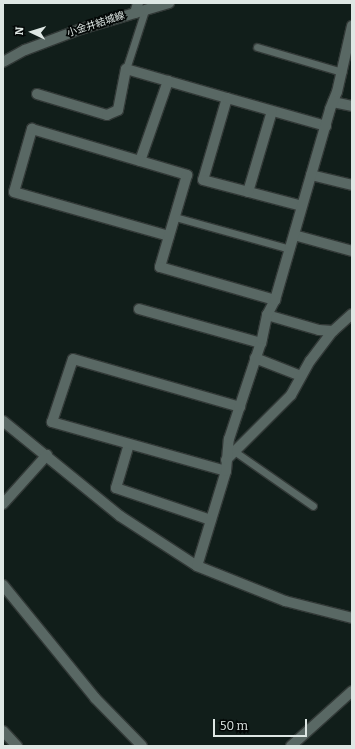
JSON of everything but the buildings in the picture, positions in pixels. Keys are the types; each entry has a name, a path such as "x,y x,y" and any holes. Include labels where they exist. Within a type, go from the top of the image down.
{"street":[{"name":"小金井結城線","path":"3,62 25,50 74,32 140,9 169,3"},
{"path":"197,566 226,471 229,439 261,343 267,315 275,300 342,72 351,37 352,26"},
{"path":"37,94 106,115 118,110 126,69 326,126"},
{"path":"140,161 168,81"},
{"path":"227,98 203,180 302,206"},
{"path":"333,102 352,106"},
{"path":"248,192 272,110"},
{"path":"169,236 14,192 32,129 187,175 160,267 275,300"},
{"path":"311,175 352,185"},
{"path":"294,235 352,251"},
{"path":"139,308 261,343"},
{"path":"226,460 291,395 310,361 334,331 352,314"},
{"path":"267,315 319,330 334,331"},
{"path":"256,358 301,376"},
{"path":"226,471 52,422 73,359 240,406"},
{"path":"3,420 120,516 197,566 285,600 352,618"},
{"path":"129,444 116,488 211,520"},
{"path":"3,504 46,456"},
{"path":"3,585 95,698 142,746"},
{"path":"291,746 352,691"},
{"path":"3,731 16,746"}],"lane":[{"path":"126,69 140,9"},
{"path":"257,47 342,72"},
{"path":"175,217 290,249"},
{"path":"234,451 313,506"}]}
